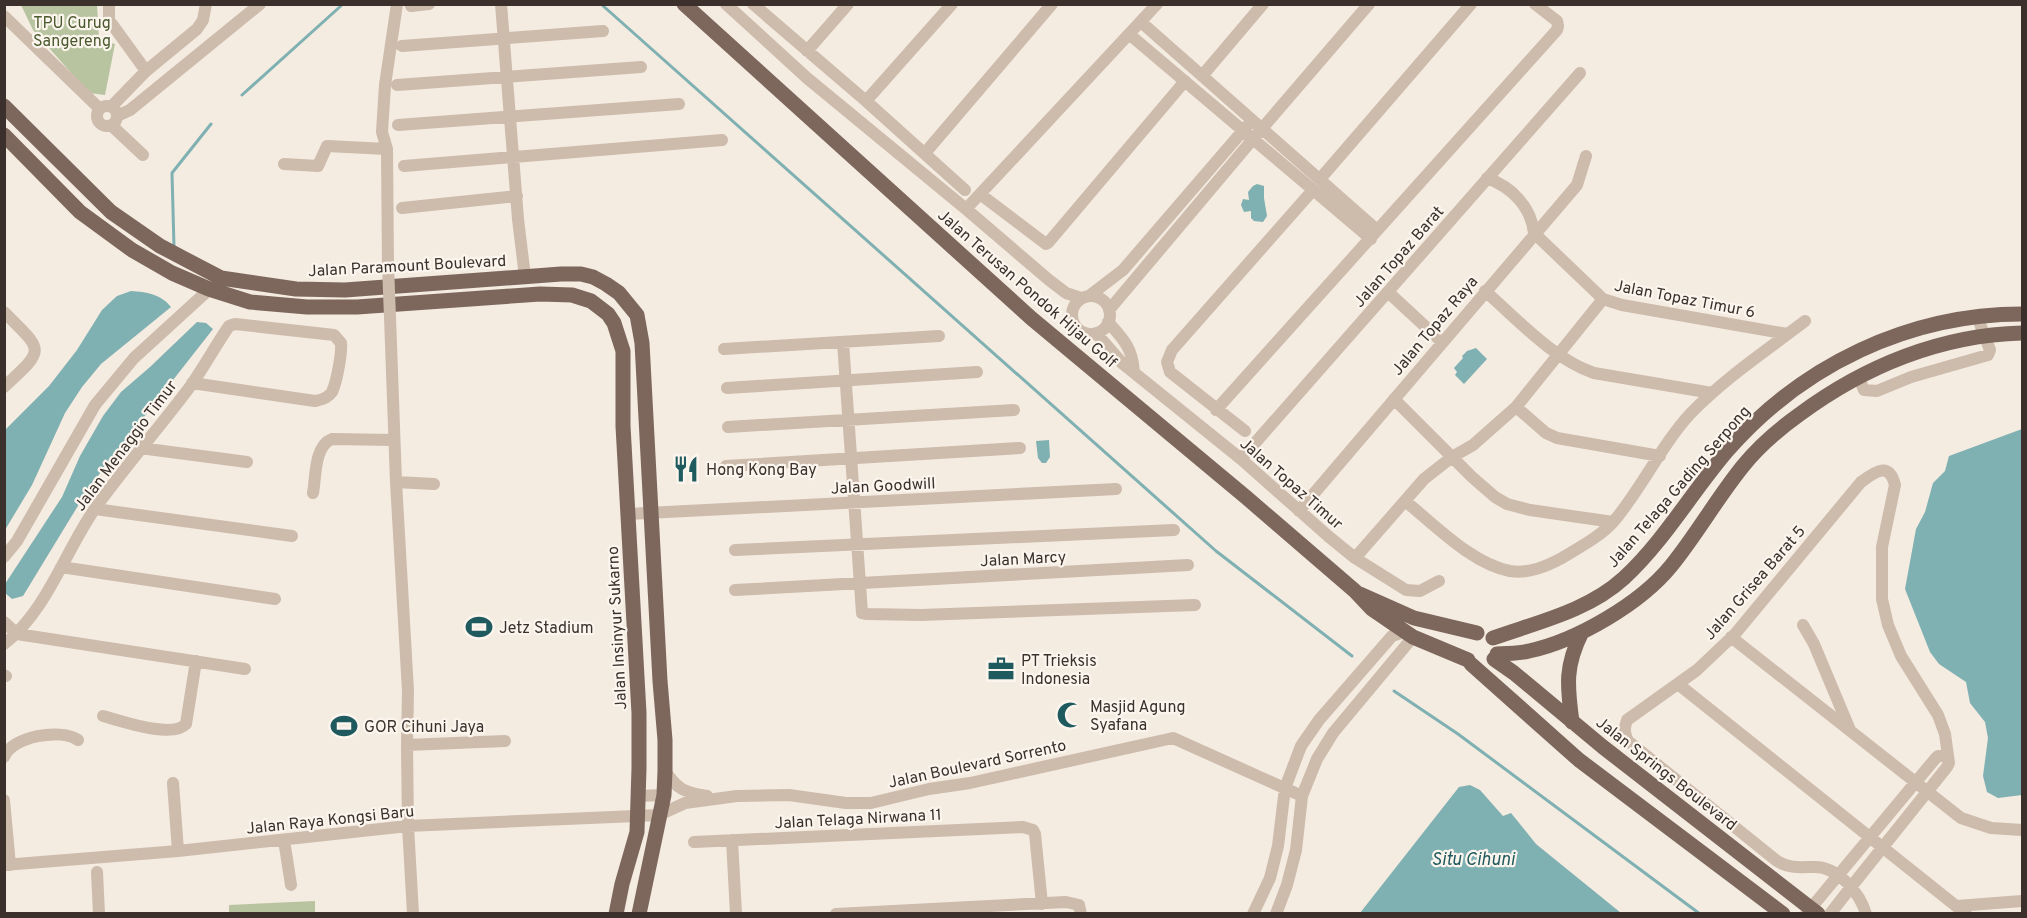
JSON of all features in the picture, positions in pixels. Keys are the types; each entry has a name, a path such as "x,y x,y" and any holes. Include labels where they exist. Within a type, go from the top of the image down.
{"main road":[{"name":"Jalan Terusan Pondok Hijau Golf","path":"684,4 1031,318 1247,498 1355,591 1372,609 1409,635 1469,662"},
{"name":"Jalan Paramount Boulevard","path":"4,106 111,212 160,246 221,278 296,289 345,290 580,274 606,284 618,293 637,315 640,328 651,513"},
{"path":"4,135 80,212 132,250 172,273 209,289"},
{"name":"Jalan Insinyur Sukarno","path":"209,289 250,302 307,307 357,307 540,294 572,295 591,301 608,314 614,323 623,351 623,426 639,713 637,832 616,914"},
{"name":"Jalan Telaga Gading Serpong","path":"1498,636 1556,618 1596,598 1623,579 1658,541 1746,430 1774,404 1815,374 1847,356 1912,330 1977,315 2022,314"},
{"path":"1469,662 1482,666 1501,656 1527,652 1561,642 1601,621 1639,596 1669,568 1696,534 1743,466 1776,432 1858,376 1914,352 1985,336 2022,333"},
{"path":"639,914 664,795 665,771 651,513"},
{"name":"Jalan Terusan Pondok Hijau Golf","path":"1355,591 1402,614 1477,633"},
{"path":"1409,635 1432,623"},
{"path":"1572,722 1568,691 1569,668 1572,652 1582,632"},
{"path":"1501,656 1497,645 1498,636 1477,633 1469,637 1464,644 1464,652 1469,662 1579,760 1783,914"},
{"path":"635,643 658,641"},
{"name":"Jalan Springs Boulevard","path":"1501,656 1514,673 1572,722 1812,911"},
{"path":"1497,687 1514,673"}],"street":[{"path":"109,4 109,20 146,71"},
{"path":"110,114 146,71 196,29 203,20 206,4"},
{"path":"110,114 130,110 260,4"},
{"path":"398,4 385,85 382,132 387,149 387,266 408,691 408,826 413,914"},
{"path":"411,6 429,4"},
{"path":"501,4 518,219 525,277"},
{"path":"726,4 807,78 1066,293 1081,300 1102,299 1109,316 1130,350 1134,372"},
{"path":"753,4 965,190"},
{"path":"807,51 848,4"},
{"path":"866,101 952,4"},
{"path":"925,153 1053,4"},
{"path":"966,209 1157,4"},
{"path":"1202,76 1263,4"},
{"path":"1248,135 1123,270 1081,300 1071,314 1075,326 1086,333 1096,333 1106,326 1109,316 1248,135 1369,4"},
{"path":"1245,431 1170,372 1167,359 1172,350 1471,4"},
{"path":"1216,410 1558,28 1557,21 1536,4"},
{"path":"4,16 110,114 143,154"},
{"path":"1141,22 1257,124 1316,184 1374,234"},
{"path":"402,46 603,31"},
{"path":"1129,34 1248,135 1316,184"},
{"path":"397,85 641,67"},
{"name":"Jalan Topaz Barat","path":"1241,459 1580,74"},
{"path":"980,194 1049,243 1185,81"},
{"path":"398,125 679,104"},
{"path":"404,166 722,140"},
{"path":"284,164 318,166 327,146 387,149"},
{"name":"Jalan Topaz Raya","path":"1299,511 1577,185 1586,156"},
{"name":"Jalan Topaz Timur 6","path":"1487,178 1500,183 1519,199 1532,220 1534,233 1603,299 1622,305 1788,334"},
{"path":"402,208 517,196"},
{"path":"4,557 17,542 94,405 134,358 221,278"},
{"path":"1485,291 1557,354 1581,368 1594,373 1712,393"},
{"path":"1388,292 1442,342"},
{"path":"1355,558 1424,479 1452,457 1473,445 1516,407 1603,299"},
{"path":"4,312 31,339 36,348 34,359 4,387"},
{"path":"1858,376 1864,390 1877,391 1911,377 1988,355 1990,350 1977,315"},
{"path":"1405,501 1476,558 1493,566 1512,571 1529,571 1549,565 1586,544 1613,522 1690,415 1725,380 1804,321"},
{"name":"Jalan Menaggio Timur","path":"4,644 17,634 32,617 95,509 192,383 232,324 337,337 342,346 332,392 325,398 315,401 192,383"},
{"name":"Jalan Topaz Timur","path":"1096,333 1122,363 1241,459 1355,558 1406,590 1420,591 1438,581"},
{"path":"724,349 939,336"},
{"path":"843,342 862,613 933,615 1195,605"},
{"path":"727,388 977,372"},
{"path":"1394,399 1483,488 1507,504 1524,509 1613,522"},
{"path":"1516,407 1546,433 1557,438 1659,456"},
{"path":"728,427 1014,410"},
{"path":"313,493 320,451 326,441 332,439 394,440"},
{"path":"140,448 247,462"},
{"path":"726,466 1020,448"},
{"name":"Jalan Grisea Barat 5","path":"1837,876 1816,867 1795,868 1777,861 1628,741 1625,735 1627,720 1696,670 1731,637 1861,482 1873,473 1882,470 1893,476 1895,485 1882,547 1882,599 1888,625 1901,656 1938,715 1945,734 1946,756"},
{"path":"396,482 434,484"},
{"name":"Jalan Goodwill","path":"628,514 1116,489"},
{"path":"95,509 292,536"},
{"path":"735,550 1174,530"},
{"name":"Jalan Marcy","path":"735,590 1188,565"},
{"path":"61,567 275,599"},
{"path":"4,622 17,634 245,669"},
{"path":"1803,624 1814,644 1852,733"},
{"path":"1253,914 1270,878 1278,846 1285,788 1301,746 1319,720 1392,636 1409,635"},
{"path":"1276,914 1287,885 1296,850 1302,796 1317,759 1334,733 1409,635"},
{"path":"1731,637 1961,818 1991,828 2022,830"},
{"path":"103,716 175,731 182,728 186,724 196,661"},
{"path":"1678,684 1961,910 2022,901"},
{"path":"4,757 13,745 37,737 63,734 78,740"},
{"name":"Jalan Boulevard Sorrento","path":"659,815 685,803 717,798 789,795 846,803 870,803 1173,738 1302,796"},
{"path":"407,745 505,741"},
{"path":"1812,911 1837,876 1914,783 1938,756 1946,756 1947,767 1830,914"},
{"name":"Jalan Boulevard Sorrento","path":"665,771 674,784 683,791 717,798"},
{"path":"173,783 178,851"},
{"path":"639,796 664,795"},
{"path":"4,800 7,865"},
{"name":"Jalan Raya Kongsi Baru","path":"7,865 178,851 408,826 659,815"},
{"name":"Jalan Telaga Nirwana 11","path":"694,842 1023,827 1033,830 1035,834 1042,904"},
{"path":"284,840 291,885"},
{"path":"732,840 736,914"},
{"path":"97,872 99,914"},
{"path":"1837,876 1851,887 1862,903 1866,914"},
{"path":"836,914 944,911 1066,902 1079,905 1081,914"}],"green space":[{"name":"TPU Curug Sangereng","path":"21,5 97,5 99,40 115,44 105,95 89,93 33,30"},
{"path":"315,901 315,913 229,913 229,905"}],"water":[{"path":"1257,184 1264,186 1267,216 1263,222 1254,221 1251,218 1251,211 1244,212 1241,205 1243,199 1249,200 1248,192"},
{"path":"131,291 158,296 171,307 101,364 82,387 65,413 32,485 5,530 5,430 49,386 77,350 102,310 117,296"},
{"path":"197,322 206,323 213,329 90,486 23,596 12,599 5,593 5,584 62,497 80,456 103,416 121,392"},
{"path":"1476,348 1487,359 1464,384 1455,375 1457,372 1454,368 1467,351"},
{"path":"2022,429 2022,795 1998,798 1987,792 1983,776 1988,738 1985,722 1970,703 1966,682 1939,664 1930,652 1905,589 1916,529 1925,512 1933,483 1945,471 1949,456"},
{"path":"1049,440 1050,457 1046,463 1042,463 1038,458 1036,441"},
{"name":"Situ Cihuni","path":"1470,785 1480,790 1503,816 1511,813 1536,844 1621,913 1360,913 1459,787"}],"waterway":[{"path":"242,95 343,4"},
{"path":"601,4 1216,551 1352,656"},
{"path":"174,247 172,173 211,124"},
{"path":"1394,691 1458,734 1700,914"}],"place":[{"name":"Hong Kong Bay","path":"686,469"},
{"name":"Jetz Stadium","path":"479,627"},
{"name":"PT Trieksis Indonesia","path":"1001,669"},
{"name":"Masjid Agung Syafana","path":"1070,715"},
{"name":"GOR Cihuni Jaya","path":"344,726"}]}
